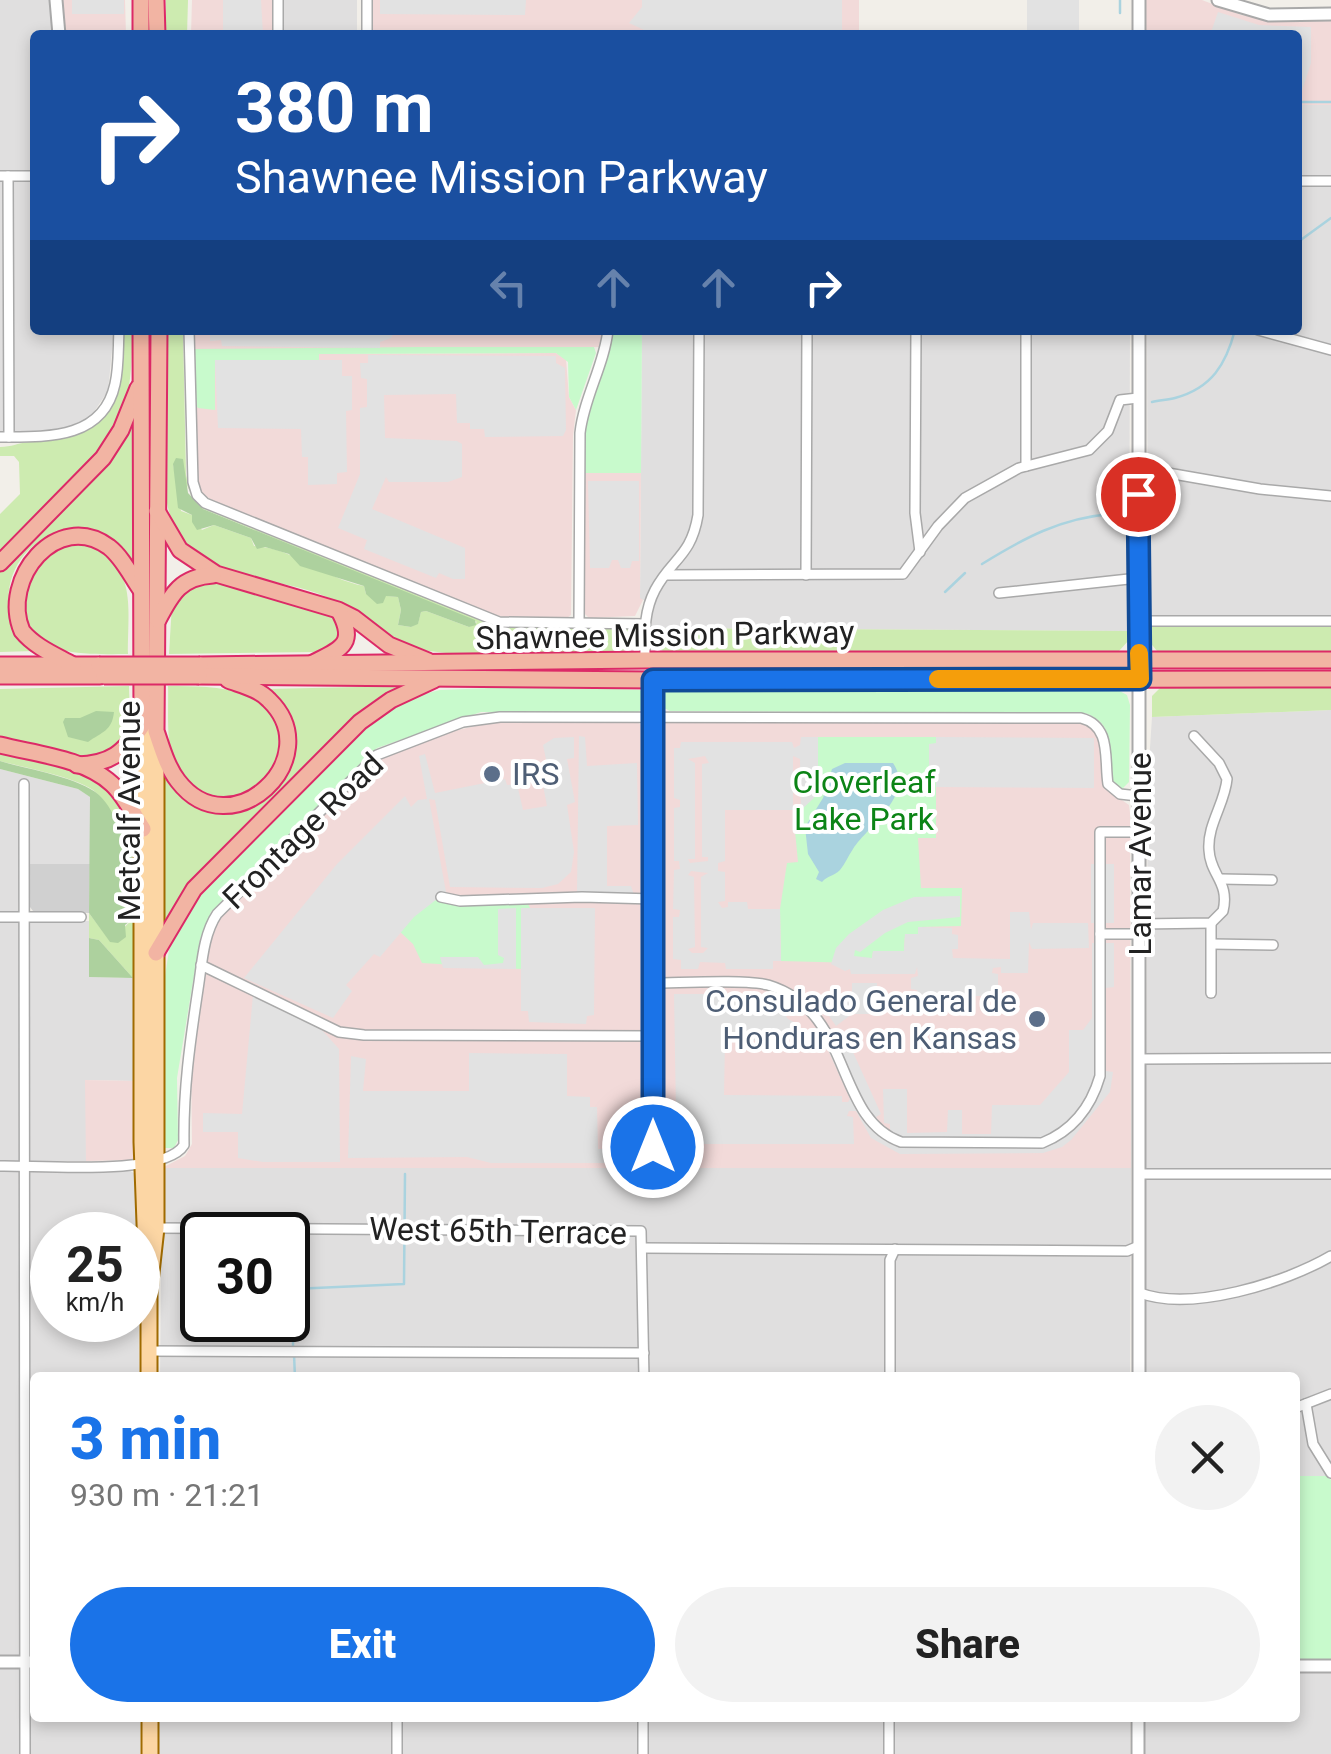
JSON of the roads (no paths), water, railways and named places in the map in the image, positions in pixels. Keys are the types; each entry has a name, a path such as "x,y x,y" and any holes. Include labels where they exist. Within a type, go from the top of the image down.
{"highway":[{"path":"141,0 141,30"},
{"path":"156,0 157,30"},
{"name":"Metcalf Avenue","path":"141,335 142,592 149,729"},
{"name":"Metcalf Avenue","path":"149,729 156,624 159,335"},
{"path":"0,563 98,465 121,430 142,382"},
{"path":"156,953 194,889 360,722 437,671 388,645 361,622 338,610 216,574 180,550 157,512"},
{"path":"73,665 37,645 15,619 12,588 26,558 55,539 92,539 117,555 142,592"},
{"path":"156,624 178,586 191,578 216,574"},
{"path":"310,665 338,650 346,641 346,625 338,610"},
{"path":"622,680 645,660"},
{"name":"Shawnee Mission Parkway","path":"199,670 219,676 437,671 645,660 1331,660"},
{"path":"653,680 676,661"},
{"name":"Shawnee Mission Parkway","path":"0,665 73,665 100,671"},
{"name":"Shawnee Mission Parkway","path":"0,676 310,665 622,680 1331,679"},
{"path":"77,765 116,758 149,729 174,776 202,800 238,804 266,790 286,755 287,735 281,716 264,695 219,676"},
{"path":"0,744 77,765 112,784 143,830"}],"main road":[{"name":"Metcalf Avenue","path":"149,729 143,830 149,1212"},
{"name":"Metcalf Avenue","path":"149,729 156,953 149,1163"},
{"name":"Metcalf Avenue","path":"148,1342 149,1372"},
{"path":"150,1722 150,1754"}],"street":[{"path":"56,0 59,30"},
{"path":"278,0 278,30"},
{"path":"367,0 367,30"},
{"path":"1139,0 1139,30"},
{"path":"1218,0 1270,15 1331,14"},
{"path":"30,176 4,176 4,437 74,432 97,418 110,400 116,379 119,335"},
{"path":"1302,181 1331,181"},
{"path":"189,335 194,489 208,505 500,622 644,624"},
{"path":"579,624 580,433 585,402 607,335"},
{"path":"645,660 644,624 656,587 693,540 698,515 699,335"},
{"path":"806,575 807,335"},
{"path":"916,335 915,513 920,552"},
{"path":"1026,335 1026,466"},
{"name":"Lamar Avenue","path":"1138,335 1139,1372"},
{"path":"1276,335 1331,350"},
{"path":"666,574 900,574 909,570 938,526 965,498 1026,466 1088,450 1108,431 1119,401 1138,398"},
{"path":"1139,468 1260,489 1331,496"},
{"path":"999,593 1138,578"},
{"path":"1139,621 1331,621"},
{"path":"653,680 653,1147"},
{"name":"Frontage Road","path":"149,1163 178,1154 184,1144 184,1074 210,924 376,754 412,739 485,717 1081,718 1096,725 1103,734 1108,784 1120,794 1138,796"},
{"path":"1100,934 1210,923 1223,912 1226,901 1221,879 1208,846 1227,779 1219,763 1194,736"},
{"path":"24,784 30,1662 26,1754"},
{"path":"653,983 766,984 800,1004 817,1016 828,1033 870,1125 884,1136 900,1142 1042,1143 1075,1124 1095,1093 1100,1076 1100,832 1138,832"},
{"path":"1221,879 1272,880"},
{"path":"441,897 460,901 653,899"},
{"path":"0,917 82,917"},
{"path":"1210,923 1211,993"},
{"path":"1212,944 1273,945"},
{"path":"202,965 339,1032 653,1036"},
{"path":"1139,1058 1331,1058"},
{"path":"0,1166 149,1163"},
{"path":"1138,1174 1331,1174"},
{"name":"West 65th Terrace","path":"160,1228 632,1229 640,1232 643,1248 1127,1251 1139,1246"},
{"path":"643,1248 644,1372"},
{"path":"890,1372 890,1260 895,1249"},
{"path":"1140,1293 1170,1297 1240,1292 1280,1280 1331,1256"},
{"path":"148,1351 644,1352"},
{"path":"1331,1394 1300,1406 1312,1444 1331,1473"},
{"path":"0,1662 30,1662"},
{"path":"1300,1666 1331,1666"},
{"path":"397,1722 397,1754"},
{"path":"643,1722 643,1754"},
{"path":"888,1722 889,1754"},
{"path":"1138,1722 1138,1754"}],"water":[{"path":"845,763 893,763 898,787 887,809 840,870 822,882 816,879 819,872 808,854 805,827 823,798 832,769"}],"waterway":[{"path":"1120,0 1120,13"},
{"path":"1302,102 1331,102"},
{"path":"1302,239 1331,218"},
{"path":"1152,402 1188,394 1208,381 1222,364 1233,335"},
{"path":"982,564 1044,531 1111,514"},
{"path":"945,592 965,573"},
{"path":"293,1346 293,1289 404,1284 405,1174"},
{"path":"294,1354 295,1372"}],"place":[{"name":"IRS","path":"492,774"},
{"name":"Consulado General de Honduras en Kansas","path":"1037,1019"}],"park label":[{"name":"Cloverleaf Lake Park","path":"864,800"}]}
